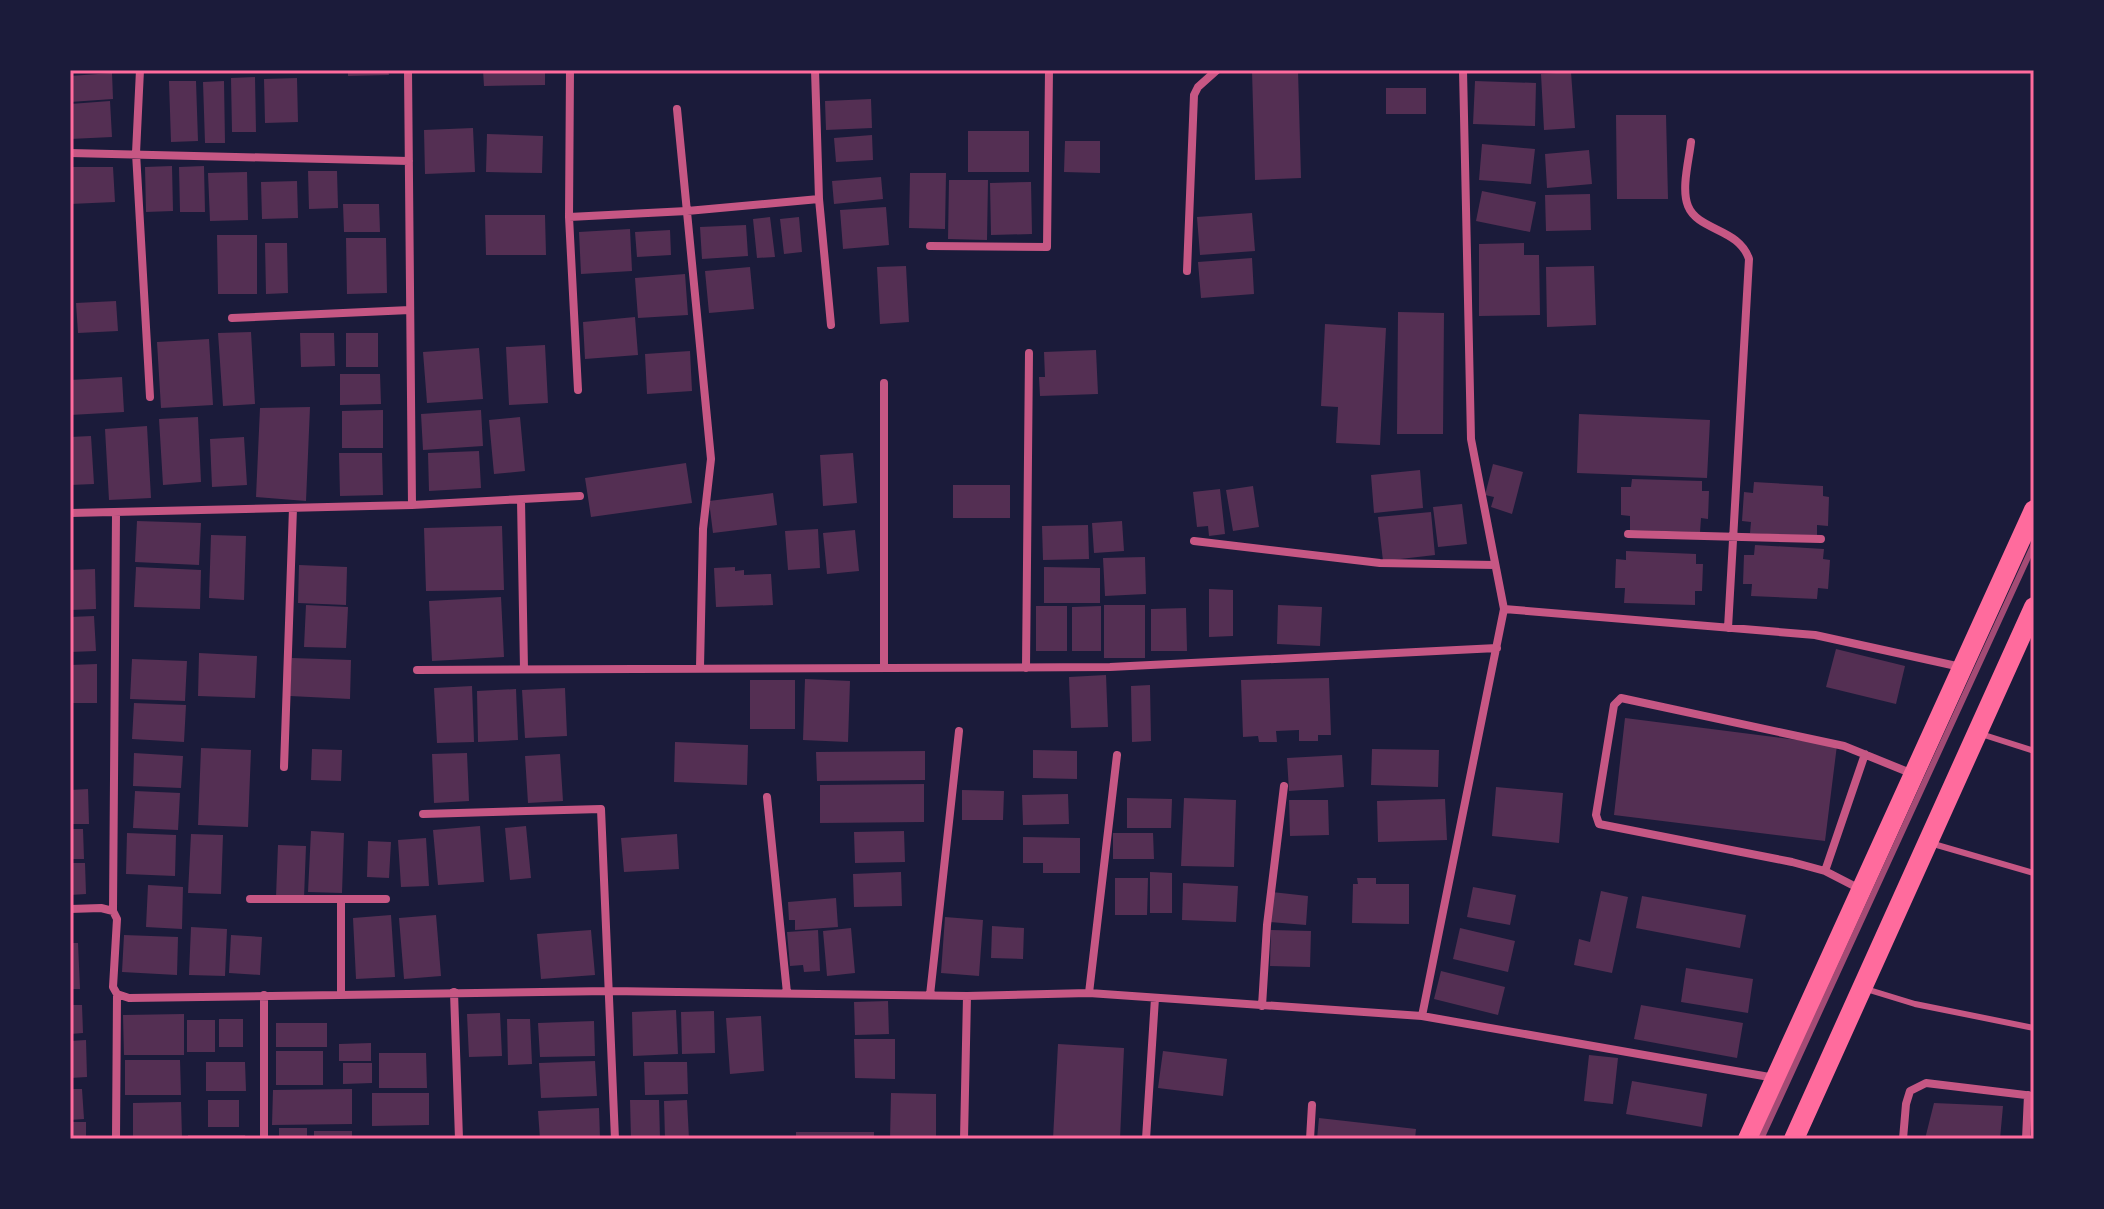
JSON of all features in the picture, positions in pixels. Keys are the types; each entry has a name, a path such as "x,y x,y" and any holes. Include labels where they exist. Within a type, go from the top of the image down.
{"main road":[{"path":"1748,1139 2034,510"},
{"path":"1794,1139 2034,607"}],"street":[{"path":"140,70 136,153 150,397"},
{"path":"408,70 412,505"},
{"path":"570,70 569,217 578,390"},
{"path":"815,70 819,199 831,325"},
{"path":"930,246 1047,247 1049,70"},
{"path":"1187,271 1194,95 1198,87 1217,70"},
{"path":"1422,1016 1504,609 1471,439 1463,70"},
{"path":"677,109 711,459 703,529 700,667"},
{"path":"1691,142 1686,196 1689,208 1696,217 1738,240 1746,249 1749,259 1728,628"},
{"path":"70,153 409,161"},
{"path":"569,217 687,211 819,199"},
{"path":"232,318 410,310"},
{"path":"1026,668 1029,353"},
{"path":"884,383 884,668"},
{"path":"70,513 412,505 580,496"},
{"path":"521,500 524,669"},
{"path":"284,767 293,508"},
{"path":"116,514 113,911 117,919 113,987 117,994 116,1139"},
{"path":"1628,534 1821,539"},
{"path":"1194,541 1380,563 1495,565"},
{"path":"1504,609 1815,635 1961,667"},
{"path":"417,670 1125,667 1497,648"},
{"path":"1861,890 1825,871 1792,862 1599,824 1596,815 1614,705 1621,698 1844,746 1913,774"},
{"path":"930,995 959,731"},
{"path":"1825,871 1865,754"},
{"path":"1089,993 1117,755"},
{"path":"1262,1006 1267,925 1284,786"},
{"path":"767,797 787,993"},
{"path":"423,814 601,809 615,1139"},
{"path":"250,899 386,899"},
{"path":"341,899 341,994"},
{"path":"70,909 101,908 113,911"},
{"path":"117,994 129,998 609,991 967,996 1089,993 1422,1016 1776,1079"},
{"path":"454,992 459,1139"},
{"path":"264,995 264,1139"},
{"path":"964,1139 967,996"},
{"path":"1146,1139 1155,998"},
{"path":"1903,1139 1910,1091 1926,1083 2031,1096 2026,1139"},
{"path":"1310,1139 1312,1105"}],"lane":[{"path":"1978,733 2034,751"},
{"path":"1928,842 2034,873"},
{"path":"1862,988 1915,1004 2034,1028"}],"building":[{"path":"348,70 388,70 389,75 348,76"},
{"path":"483,70 545,70 545,85 484,86"},
{"path":"1252,70 1298,70 1301,178 1255,180"},
{"path":"1571,72 1575,128 1544,130 1541,74"},
{"path":"112,73 113,99 70,102 70,76"},
{"path":"255,77 256,132 232,132 231,78"},
{"path":"297,78 298,122 265,123 264,79"},
{"path":"169,81 196,81 198,141 171,142"},
{"path":"224,81 225,143 205,143 203,82"},
{"path":"1475,81 1536,83 1535,126 1473,124"},
{"path":"1386,88 1426,88 1426,114 1386,114"},
{"path":"871,99 872,128 826,130 825,101"},
{"path":"110,101 112,137 70,139 70,104"},
{"path":"1616,115 1666,115 1668,199 1617,199"},
{"path":"473,128 475,172 425,174 424,130"},
{"path":"968,131 1029,131 1029,172 968,172"},
{"path":"487,134 543,136 542,173 486,172"},
{"path":"872,135 873,160 836,162 834,138"},
{"path":"1065,141 1100,141 1100,173 1064,172"},
{"path":"1482,144 1535,149 1531,184 1479,180"},
{"path":"1589,150 1592,184 1547,188 1545,154"},
{"path":"172,166 173,211 146,212 145,167"},
{"path":"204,166 205,212 180,212 179,167"},
{"path":"70,167 113,167 115,202 70,204"},
{"path":"308,171 337,171 338,208 309,209"},
{"path":"247,172 248,220 210,221 208,173"},
{"path":"910,173 946,173 945,229 909,228"},
{"path":"881,177 883,199 834,204 832,181"},
{"path":"949,180 988,180 987,240 948,239"},
{"path":"297,181 298,218 262,219 261,182"},
{"path":"1031,182 1032,234 991,235 990,183"},
{"path":"1482,191 1536,202 1530,232 1476,221"},
{"path":"1590,194 1591,230 1546,231 1545,195"},
{"path":"343,204 379,204 380,232 344,232"},
{"path":"886,207 889,245 843,249 840,210"},
{"path":"1252,213 1255,251 1200,255 1197,217"},
{"path":"485,215 545,215 546,255 486,255"},
{"path":"770,217 775,257 757,258 753,219"},
{"path":"799,217 802,252 784,254 780,219"},
{"path":"746,225 748,256 702,259 700,227"},
{"path":"630,229 632,271 581,274 579,232"},
{"path":"670,230 671,255 637,257 635,232"},
{"path":"217,235 257,235 257,294 218,294"},
{"path":"346,238 386,238 387,293 347,294"},
{"path":"265,243 287,243 288,293 266,294"},
{"path":"1524,243 1524,255 1539,255 1540,315 1479,316 1479,244"},
{"path":"1252,258 1254,294 1201,298 1198,262"},
{"path":"906,266 909,322 880,324 877,267"},
{"path":"1594,266 1596,325 1547,327 1546,267"},
{"path":"750,267 754,309 709,313 705,271"},
{"path":"685,274 688,315 638,318 635,278"},
{"path":"116,301 118,331 78,333 76,303"},
{"path":"1398,312 1444,313 1443,434 1397,434"},
{"path":"635,317 638,355 585,359 583,322"},
{"path":"1325,324 1386,328 1380,445 1336,443 1338,407 1321,406"},
{"path":"251,332 255,404 223,406 218,333"},
{"path":"300,333 334,333 335,366 301,367"},
{"path":"346,333 378,333 378,367 346,367"},
{"path":"209,339 213,405 161,408 157,342"},
{"path":"545,345 548,403 509,405 506,347"},
{"path":"479,348 483,399 427,403 423,352"},
{"path":"1096,350 1098,394 1040,396 1039,377 1045,377 1044,352"},
{"path":"690,351 692,391 647,394 645,354"},
{"path":"340,374 380,374 381,404 340,405"},
{"path":"122,377 124,412 70,415 70,380"},
{"path":"310,407 306,501 256,497 260,408"},
{"path":"383,410 383,448 342,448 342,411"},
{"path":"481,410 483,446 423,450 421,414"},
{"path":"1579,414 1710,420 1707,478 1577,473"},
{"path":"198,417 201,482 163,485 159,419"},
{"path":"520,417 525,471 494,474 489,420"},
{"path":"147,426 151,498 109,500 105,429"},
{"path":"91,436 94,484 70,485 70,437"},
{"path":"244,437 247,485 212,487 210,439"},
{"path":"479,451 481,488 429,491 428,453"},
{"path":"339,453 382,453 383,495 340,496"},
{"path":"853,453 857,503 823,506 820,455"},
{"path":"686,463 692,503 591,517 585,478"},
{"path":"1493,464 1523,472 1512,514 1491,507 1494,497 1485,495"},
{"path":"1420,470 1423,508 1374,513 1371,475"},
{"path":"1632,479 1702,481 1702,491 1709,491 1708,519 1701,518 1700,532 1630,530 1630,516 1621,515 1621,487 1631,487"},
{"path":"1754,482 1823,486 1823,496 1829,497 1828,526 1817,525 1817,537 1750,533 1751,522 1742,521 1744,492 1753,493"},
{"path":"953,485 1010,485 1010,518 953,518"},
{"path":"1253,486 1259,527 1233,531 1226,490"},
{"path":"1220,489 1225,534 1209,536 1208,526 1197,527 1193,492"},
{"path":"773,493 777,525 713,533 709,501"},
{"path":"1462,504 1467,544 1438,547 1433,507"},
{"path":"1431,512 1435,555 1383,561 1378,517"},
{"path":"137,521 201,523 199,565 135,562"},
{"path":"1122,521 1124,551 1094,553 1092,523"},
{"path":"1088,525 1089,559 1043,560 1042,526"},
{"path":"502,526 504,590 426,591 424,528"},
{"path":"818,529 820,568 788,570 785,531"},
{"path":"855,530 859,571 827,574 823,533"},
{"path":"211,535 246,536 244,600 209,598"},
{"path":"1755,545 1824,549 1823,559 1830,560 1828,589 1818,588 1817,599 1751,596 1752,584 1743,584 1744,555 1754,555"},
{"path":"1626,551 1696,554 1696,564 1703,564 1702,591 1695,591 1695,605 1624,603 1625,588 1615,588 1616,559 1626,560"},
{"path":"1145,557 1146,594 1105,596 1103,558"},
{"path":"299,565 347,567 346,605 298,603"},
{"path":"136,567 201,570 200,609 134,607"},
{"path":"735,567 735,571 744,570 744,575 771,574 773,605 716,607 714,568"},
{"path":"1044,567 1100,568 1100,603 1044,603"},
{"path":"95,569 96,609 70,610 70,570"},
{"path":"1209,589 1233,590 1233,636 1209,637"},
{"path":"501,597 504,657 432,661 429,601"},
{"path":"306,605 348,607 346,648 304,647"},
{"path":"1104,605 1145,605 1145,658 1104,658"},
{"path":"1278,605 1322,607 1320,646 1277,644"},
{"path":"1036,606 1067,606 1067,651 1036,651"},
{"path":"1101,606 1101,651 1072,651 1072,607"},
{"path":"1186,608 1187,651 1151,651 1151,609"},
{"path":"94,616 96,651 70,652 70,617"},
{"path":"1836,649 1905,666 1896,704 1826,687"},
{"path":"199,653 257,656 255,698 198,696"},
{"path":"292,658 351,660 350,699 290,696"},
{"path":"132,659 187,661 185,701 130,699"},
{"path":"97,664 97,703 70,703 70,665"},
{"path":"1106,675 1108,727 1071,728 1069,677"},
{"path":"1329,678 1331,735 1318,735 1318,741 1299,741 1299,730 1276,731 1277,742 1259,742 1258,736 1243,737 1241,680"},
{"path":"805,679 850,681 848,742 803,740"},
{"path":"750,680 795,680 795,729 750,729"},
{"path":"1150,685 1151,741 1132,742 1131,686"},
{"path":"472,686 474,742 437,743 434,688"},
{"path":"565,688 567,736 525,738 522,690"},
{"path":"516,689 518,740 478,742 477,691"},
{"path":"134,703 186,705 184,742 132,739"},
{"path":"1625,718 1837,745 1825,841 1614,815"},
{"path":"675,742 748,745 747,785 674,782"},
{"path":"201,748 251,750 248,827 198,825"},
{"path":"312,749 342,750 341,781 311,780"},
{"path":"1372,749 1439,750 1438,787 1371,785"},
{"path":"1033,750 1077,751 1077,779 1033,778"},
{"path":"925,751 925,780 817,781 816,752"},
{"path":"134,753 183,756 181,788 133,786"},
{"path":"467,753 469,801 434,803 432,754"},
{"path":"560,754 563,801 528,803 525,756"},
{"path":"1342,755 1344,787 1289,791 1287,758"},
{"path":"924,784 924,822 820,823 820,785"},
{"path":"1496,787 1563,793 1559,843 1492,836"},
{"path":"88,789 89,824 70,824 70,790"},
{"path":"962,790 1004,791 1003,820 962,820"},
{"path":"135,791 180,793 178,830 133,828"},
{"path":"1068,794 1069,824 1023,825 1022,795"},
{"path":"1127,798 1172,799 1171,828 1127,828"},
{"path":"1184,798 1236,800 1234,867 1181,866"},
{"path":"1445,799 1447,840 1378,842 1377,801"},
{"path":"1289,800 1328,800 1329,835 1290,836"},
{"path":"480,826 484,882 438,885 433,830"},
{"path":"526,826 531,878 510,880 505,828"},
{"path":"70,829 83,829 84,859 70,859"},
{"path":"311,831 344,833 342,893 308,892"},
{"path":"904,831 905,862 855,863 854,832"},
{"path":"127,833 176,835 175,876 126,874"},
{"path":"1113,833 1153,833 1154,859 1113,859"},
{"path":"191,834 223,835 221,894 188,893"},
{"path":"677,834 679,869 624,872 621,838"},
{"path":"1023,837 1080,838 1080,873 1043,873 1043,863 1023,863"},
{"path":"426,838 429,886 401,887 398,840"},
{"path":"368,841 391,842 389,878 367,877"},
{"path":"278,845 306,846 304,898 276,897"},
{"path":"70,863 85,863 86,894 70,895"},
{"path":"901,872 902,906 854,907 853,874"},
{"path":"1150,872 1172,873 1172,913 1150,913"},
{"path":"1115,878 1148,878 1147,915 1115,915"},
{"path":"1357,878 1376,878 1376,884 1409,884 1409,924 1352,923 1353,884 1358,884"},
{"path":"1183,883 1238,886 1236,922 1182,920"},
{"path":"148,885 183,887 182,929 146,927"},
{"path":"1473,887 1516,895 1510,925 1467,917"},
{"path":"1601,891 1628,897 1612,973 1574,965 1579,939 1590,942"},
{"path":"1272,892 1308,896 1306,925 1269,922"},
{"path":"1642,896 1746,915 1740,948 1636,928"},
{"path":"836,898 838,927 795,930 795,920 789,920 788,902"},
{"path":"391,915 395,977 356,979 353,918"},
{"path":"436,915 441,976 404,979 399,918"},
{"path":"945,917 983,920 979,976 941,973"},
{"path":"992,926 1024,928 1023,959 991,958"},
{"path":"191,927 227,929 225,976 189,975"},
{"path":"851,928 855,973 827,976 823,931"},
{"path":"1460,928 1515,941 1508,972 1453,959"},
{"path":"591,930 595,975 541,979 537,934"},
{"path":"818,930 820,971 804,972 803,965 790,966 787,932"},
{"path":"1271,930 1311,931 1310,967 1270,966"},
{"path":"124,935 178,937 177,975 122,972"},
{"path":"231,935 262,937 260,975 229,973"},
{"path":"70,943 78,943 80,989 70,989"},
{"path":"1686,968 1753,979 1748,1013 1681,1002"},
{"path":"1441,971 1505,987 1498,1015 1434,999"},
{"path":"888,1001 889,1034 855,1035 854,1002"},
{"path":"70,1005 82,1005 83,1033 70,1034"},
{"path":"1641,1005 1743,1023 1737,1058 1634,1039"},
{"path":"676,1010 678,1054 633,1056 632,1012"},
{"path":"714,1011 715,1053 682,1054 681,1012"},
{"path":"500,1013 502,1056 469,1057 467,1014"},
{"path":"184,1014 184,1055 124,1055 123,1015"},
{"path":"761,1016 764,1071 730,1074 726,1018"},
{"path":"219,1019 243,1019 243,1047 219,1047"},
{"path":"507,1019 530,1019 532,1064 508,1065"},
{"path":"187,1020 215,1020 215,1052 187,1052"},
{"path":"594,1021 595,1056 540,1057 538,1023"},
{"path":"276,1023 327,1023 327,1047 276,1047"},
{"path":"854,1039 895,1039 895,1079 855,1078"},
{"path":"86,1040 87,1077 70,1078 70,1041"},
{"path":"371,1043 371,1061 339,1061 339,1044"},
{"path":"1058,1044 1124,1048 1120,1139 1053,1139"},
{"path":"276,1051 323,1051 323,1085 276,1085"},
{"path":"1163,1051 1227,1059 1223,1096 1158,1088"},
{"path":"379,1053 426,1053 427,1088 379,1088"},
{"path":"1589,1055 1618,1058 1613,1104 1584,1101"},
{"path":"125,1060 180,1060 181,1095 125,1095"},
{"path":"595,1061 597,1096 541,1098 539,1063"},
{"path":"206,1062 245,1062 246,1091 206,1091"},
{"path":"644,1062 687,1062 688,1094 645,1095"},
{"path":"343,1063 372,1063 372,1083 343,1084"},
{"path":"1632,1081 1707,1094 1702,1127 1626,1114"},
{"path":"70,1089 82,1089 84,1119 70,1120"},
{"path":"352,1089 352,1124 272,1125 273,1090"},
{"path":"372,1093 429,1093 429,1125 372,1126"},
{"path":"891,1093 936,1094 936,1139 890,1139"},
{"path":"208,1100 239,1100 239,1127 208,1127"},
{"path":"630,1100 659,1100 660,1139 631,1139"},
{"path":"687,1100 689,1139 665,1139 664,1101"},
{"path":"181,1102 182,1138 133,1138 133,1103"},
{"path":"1934,1103 2003,1106 2000,1139 1925,1139"},
{"path":"599,1108 600,1139 540,1139 538,1111"},
{"path":"1319,1118 1416,1129 1415,1139 1317,1139"},
{"path":"70,1122 86,1122 86,1139 70,1139"},
{"path":"279,1128 307,1128 307,1139 279,1139"},
{"path":"314,1131 352,1131 352,1139 314,1139"},
{"path":"796,1132 874,1132 874,1139 796,1139"},
{"path":"188,1135 245,1135 246,1139 188,1139"}],"railway":[{"path":"1761,1139 2034,544"}]}
